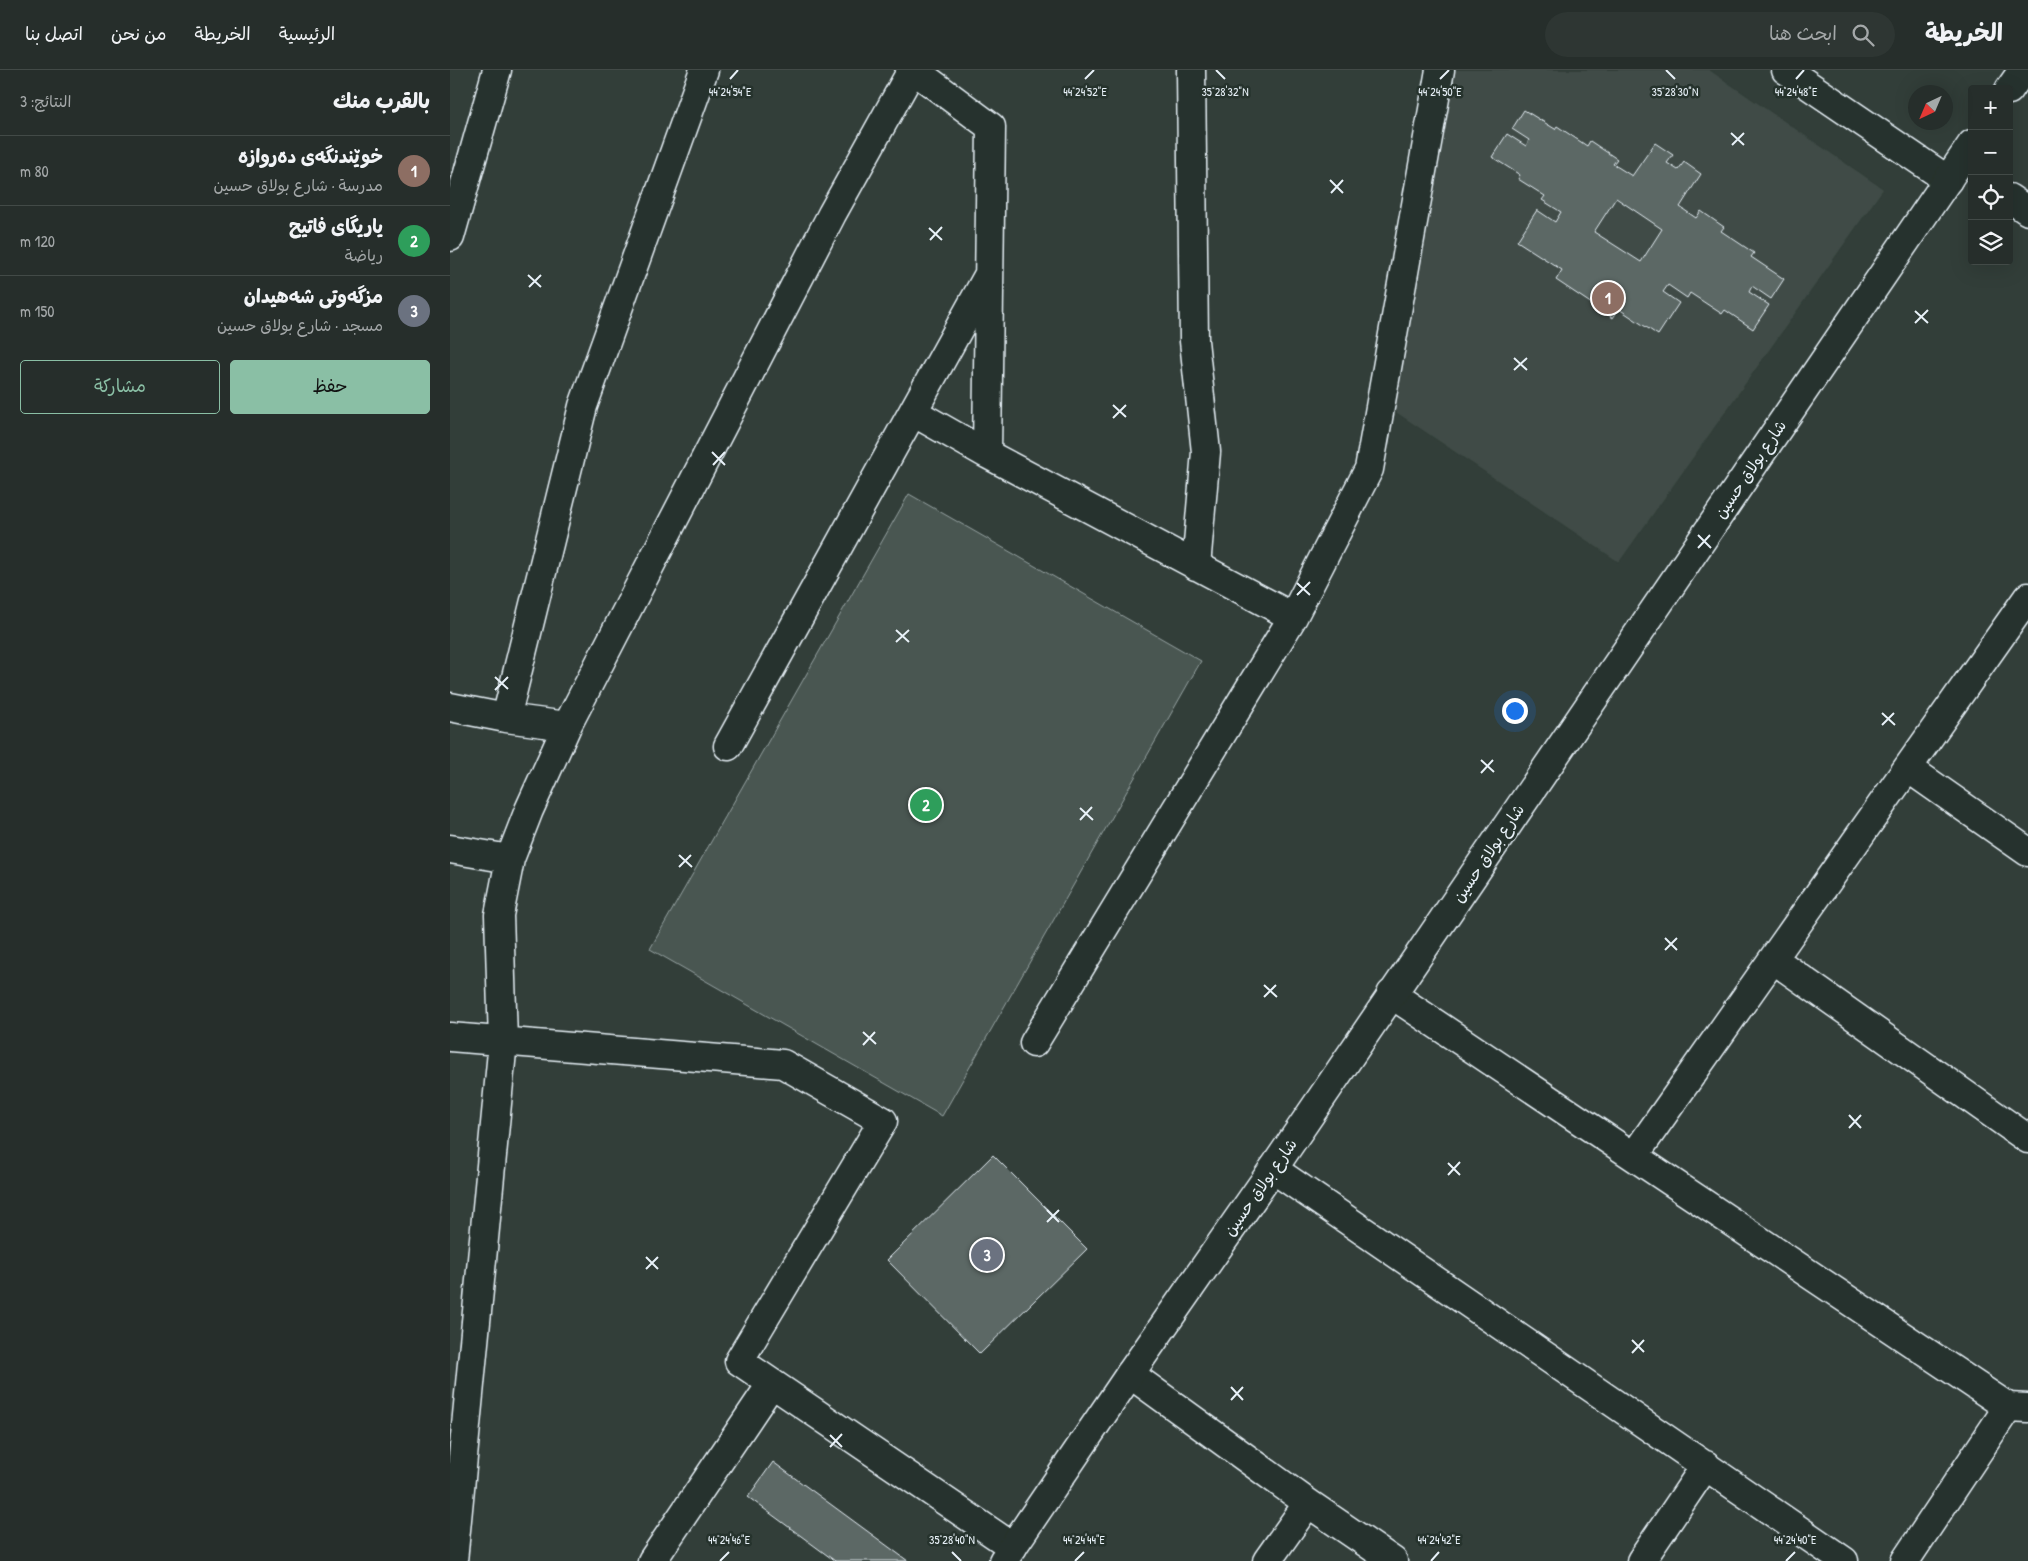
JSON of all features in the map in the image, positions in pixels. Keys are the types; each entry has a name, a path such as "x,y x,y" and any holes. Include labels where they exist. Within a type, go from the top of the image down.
{"street":[{"path":"450,238 497,70"},
{"path":"506,718 582,406 704,70"},
{"path":"453,1561 503,1041 499,915 510,860 529,810 567,726 832,214 913,70 991,126 987,454"},
{"path":"1191,70 1194,341 1206,452 1196,566"},
{"path":"1034,1043 1293,617 1369,468 1440,70"},
{"path":"1786,70 1962,165"},
{"path":"2012,85 2023,70"},
{"name":"شارع بولاق حسين","path":"1008,1554 1962,165"},
{"path":"2013,201 2028,211"},
{"path":"728,746 989,274"},
{"path":"913,412 987,454 1293,617"},
{"path":"1634,1156 2028,597"},
{"path":"450,707 506,718 567,726"},
{"path":"1908,768 2028,852"},
{"path":"450,849 510,860"},
{"path":"1773,959 2028,1139"},
{"path":"1391,994 1634,1156 2018,1407 1905,1561"},
{"path":"450,1037 783,1064 883,1121 739,1361 1008,1554"},
{"path":"1273,1169 1844,1561"},
{"path":"1130,1374 1308,1503 1393,1561"},
{"path":"652,1561 772,1383"},
{"path":"1641,1561 1706,1465"},
{"path":"1267,1561 1308,1503"}],"shaded area":[{"path":"1451,70 1709,70 1883,189 1619,562 1390,408"},
{"path":"909,494 1201,661 942,1116 650,949"}],"building":[{"path":"1524,110 1555,129 1557,126 1587,146 1590,141 1617,159 1613,164 1632,176 1655,143 1673,155 1667,163 1678,170 1684,162 1701,174 1680,207 1696,218 1701,211 1724,227 1721,231 1754,253 1751,257 1784,279 1771,299 1752,286 1749,292 1769,305 1753,329 1725,310 1722,314 1690,293 1687,298 1668,285 1663,292 1679,303 1658,335 1619,309 1613,318 1556,280 1562,270 1517,241 1537,210 1555,222 1561,212 1542,200 1545,196 1518,179 1520,175 1492,157 1507,134 1526,146 1529,140 1512,129","holes":["1616,198 1662,229 1641,262 1594,232"]},
{"path":"993,1155 1087,1249 980,1354 887,1260"},
{"path":"773,1462 908,1561 835,1561 748,1497"}],"place":[{"name":"خوێندنگەی دەروازە","path":"1608,298"},
{"name":"یاریگای فاتیح","path":"926,805"},
{"name":"مزگەوتی شەهیدان","path":"987,1255"}]}
